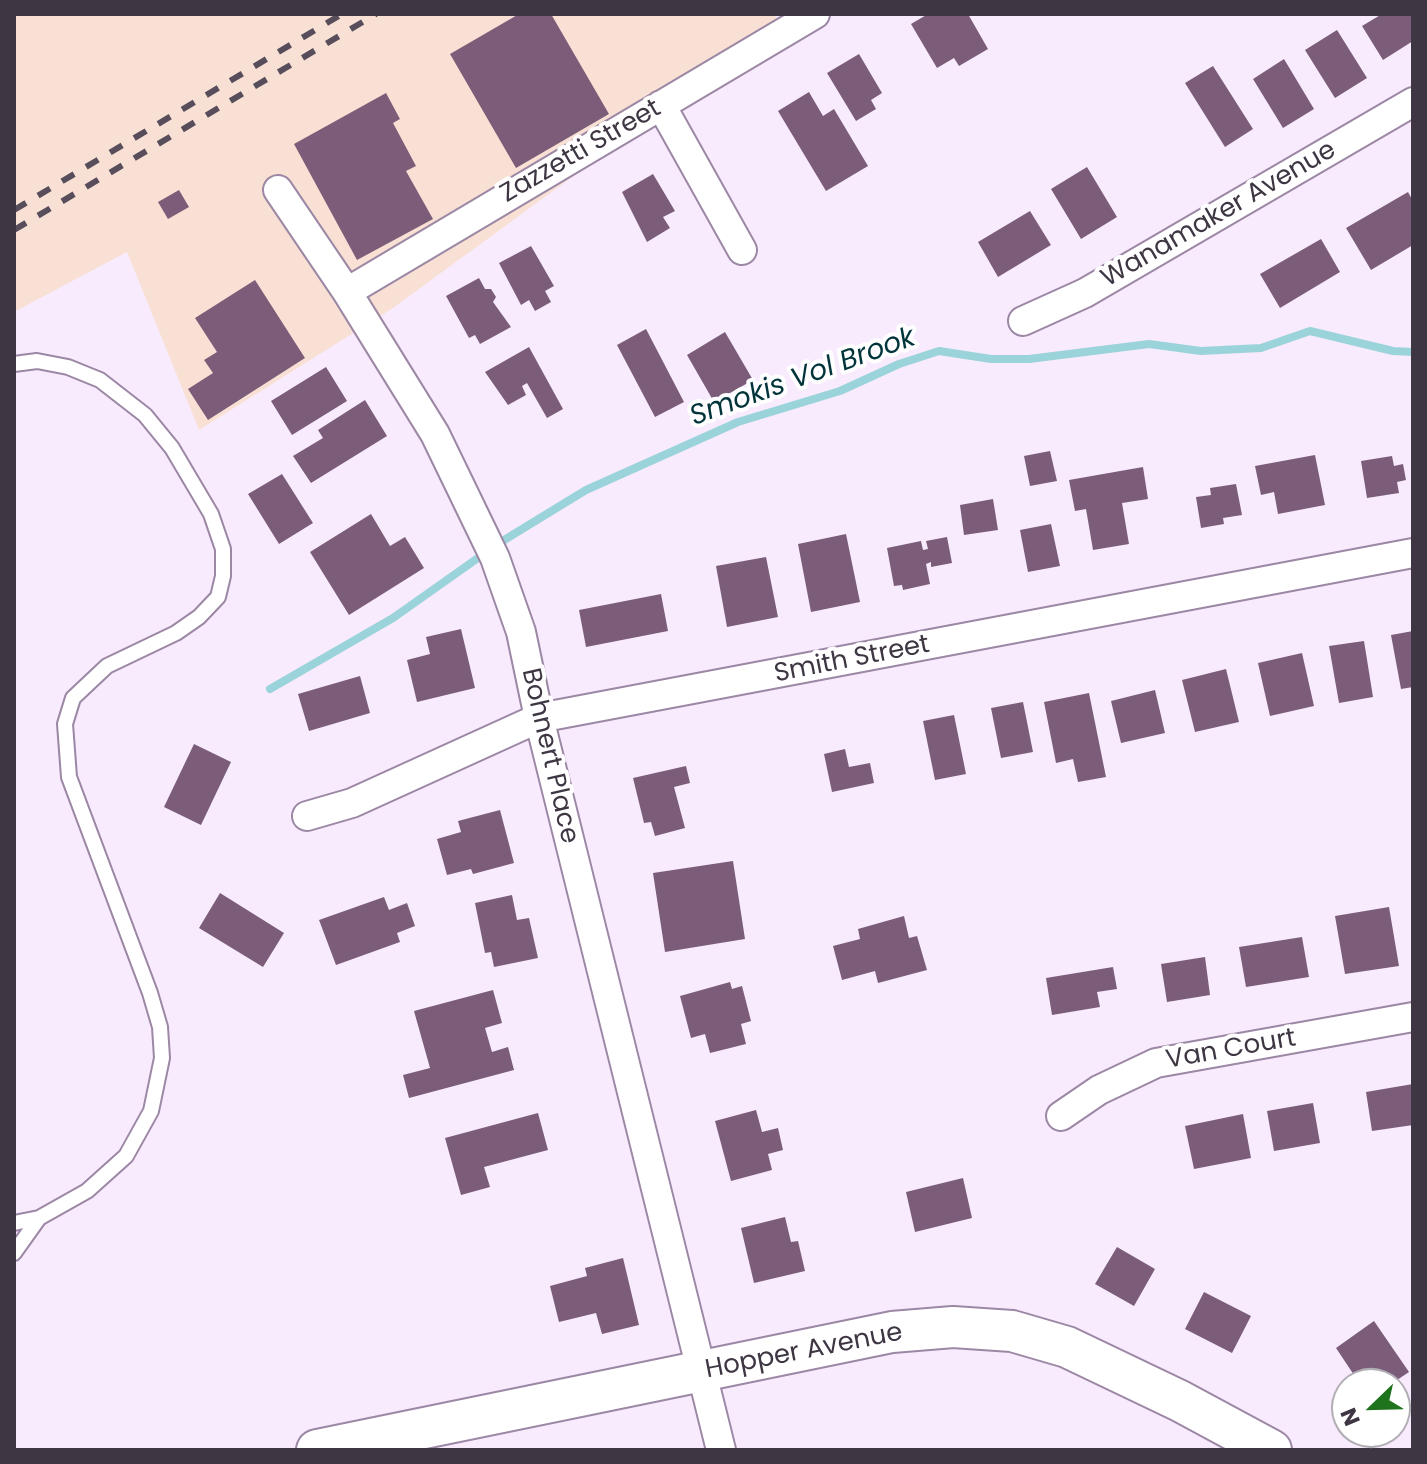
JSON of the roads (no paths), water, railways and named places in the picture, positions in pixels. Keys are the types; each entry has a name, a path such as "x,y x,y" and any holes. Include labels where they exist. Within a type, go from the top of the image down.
{"street":[{"name":"Zazzetti Street","path":"347,292 815,14"},
{"name":"Wanamaker Avenue","path":"1023,321 1085,293 1413,102"},
{"path":"661,105 742,250"},
{"name":"Bohnert Place","path":"278,190 347,292 442,447 490,548 521,632 539,718 721,1450"},
{"name":"Smith Street","path":"307,816 352,803 539,718 1413,553"},
{"name":"Van Court","path":"1061,1116 1099,1090 1156,1063 1413,1017"},
{"name":"Hopper Avenue","path":"317,1450 892,1332 953,1327 1012,1331 1067,1347 1180,1401 1271,1450"}],"lane":[{"path":"14,364 37,361 68,367 100,380 127,399 172,448 195,483 223,549 223,576 218,597 199,617 176,633 107,666 87,681 73,698 65,724 69,777 150,993 160,1027 162,1058 151,1111 126,1156 97,1184 39,1218 14,1223"},
{"path":"14,1253 39,1218"}],"waterway":[{"name":"Smokis Vol Brook","path":"496,545 586,490 738,422 840,391 899,364 939,351 991,359 1029,359 1149,344 1201,351 1261,348 1310,331 1393,351 1413,352"},
{"name":"Smokis Vol Brook","path":"270,689 393,618 485,553"}],"railway":[{"path":"14,210 342,14"},
{"path":"14,230 376,14"}]}
